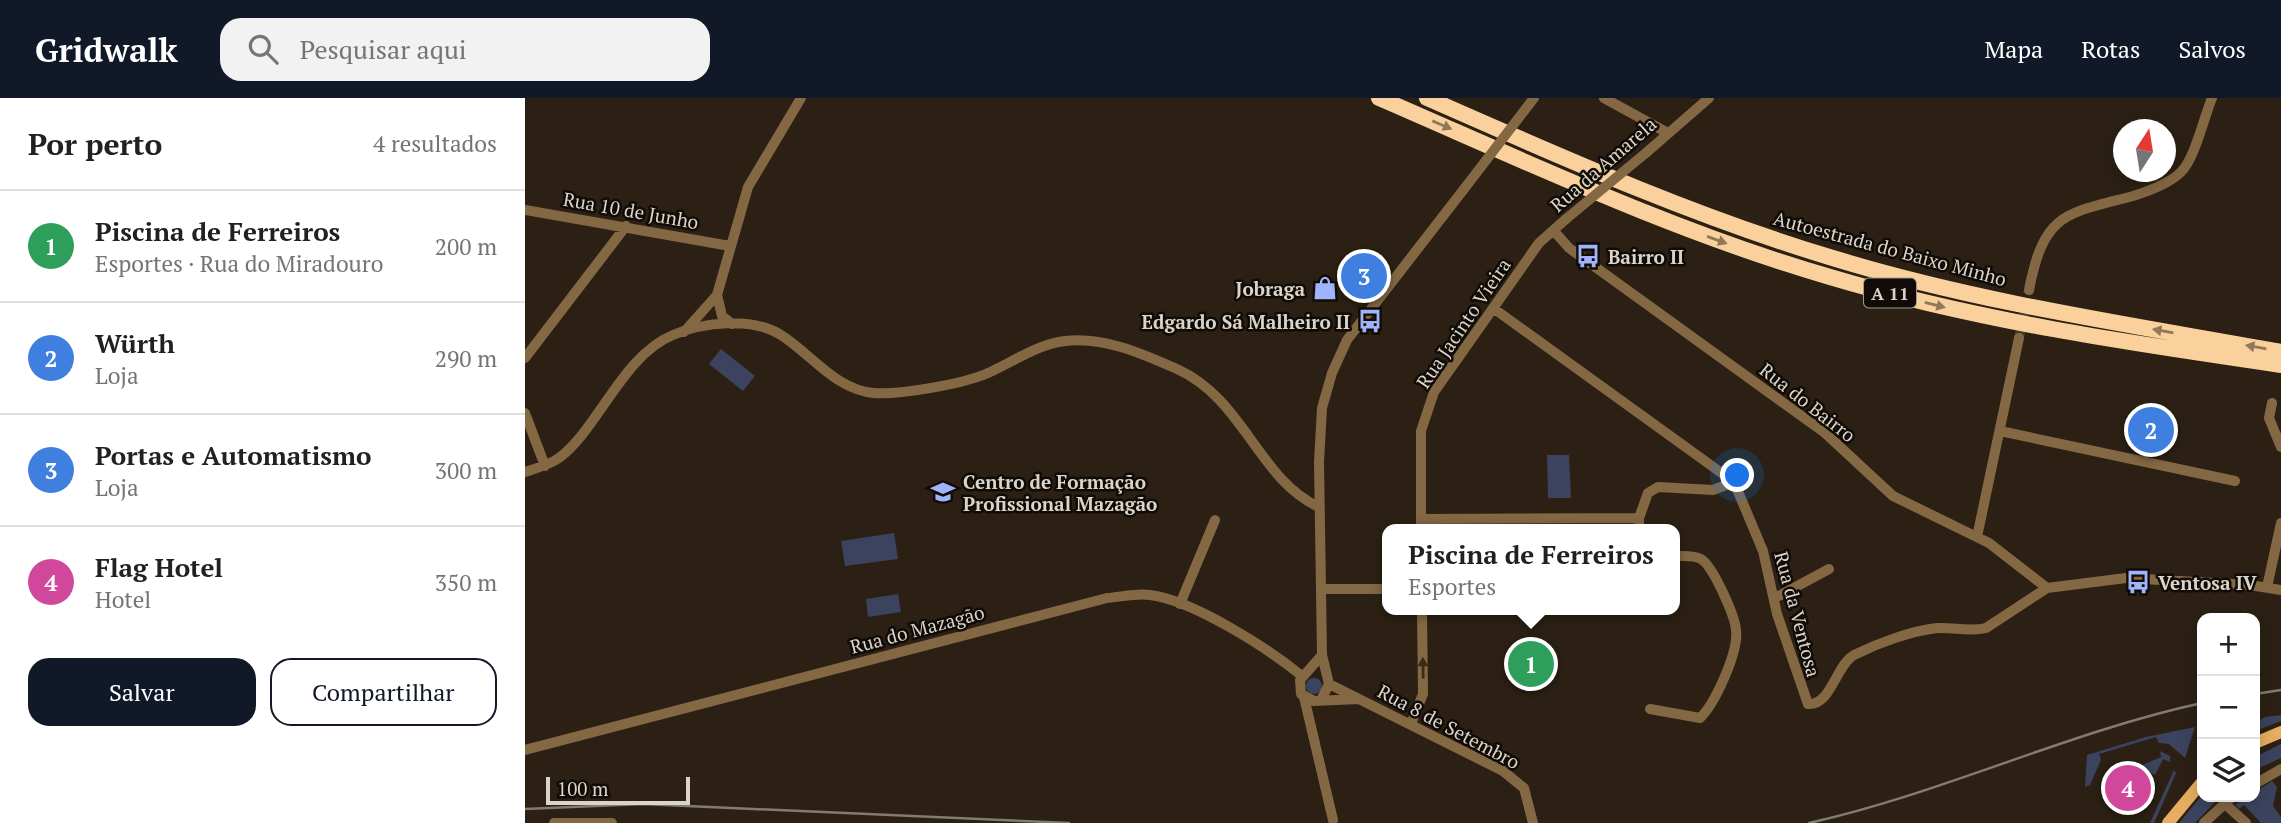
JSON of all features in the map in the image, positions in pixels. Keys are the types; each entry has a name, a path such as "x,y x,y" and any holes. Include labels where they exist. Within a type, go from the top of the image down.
{"highway":[{"name":"Autoestrada do Baixo Minho","path":"1379,98 1714,239 1817,273 2010,322 2135,344"},
{"name":"Autoestrada do Baixo Minho","path":"1427,98 1710,216 1836,259 2028,307 2281,352"},
{"path":"2135,344 2281,365"},
{"name":"A 11","path":"2135,344 2281,373"}],"main road":[{"path":"2260,741 2281,732"},
{"path":"2168,823 2197,788"}],"street":[{"path":"684,332 717,295 748,187 801,98"},
{"path":"1304,697 1314,701 1322,698 1328,680 1322,655 1319,507 1322,408 1337,362 1347,340 1534,98"},
{"path":"1604,98 1666,132"},
{"name":"Rua da Amarela","path":"1554,231 1647,152 1666,132 1709,98"},
{"path":"2029,290 2043,240 2057,222 2086,208 2153,189 2182,171 2212,98"},
{"name":"Rua 10 de Junho","path":"525,210 730,246"},
{"path":"525,358 626,226"},
{"name":"Rua Jacinto Vieira","path":"1421,524 1421,431 1434,392 1539,243 1554,231"},
{"name":"Rua do Bairro","path":"1554,231 1569,248 1825,433 1893,496 2012,557 2047,588"},
{"path":"717,295 722,316 732,324"},
{"path":"1493,308 1734,482"},
{"path":"525,472 545,466 568,450 638,361 664,340 684,332 732,324 759,326 779,333 834,377 855,389 875,393 955,383 986,374 1050,343 1086,340 1125,349 1180,371 1220,398 1273,468 1308,502 1319,507"},
{"path":"1977,537 2019,338"},
{"path":"2272,403 2269,418 2281,447"},
{"path":"525,413 545,466"},
{"path":"2000,431 2235,481"},
{"path":"1421,524 1639,524 1648,493 1658,487 1713,489 1734,482"},
{"name":"Rua da Ventosa","path":"1734,482 1763,551 1804,699 1812,705 1829,690 1850,657 1937,628 1986,628 2047,588 2126,579 2281,590"},
{"path":"1180,604 1215,520"},
{"path":"2267,587 2281,523"},
{"path":"1650,709 1700,719 1711,708 1722,686 1737,631 1712,569 1700,558 1680,556"},
{"path":"1775,598 1829,569"},
{"path":"1321,590 1382,589"},
{"name":"Rua do Mazagão","path":"525,750 1107,598 1148,594 1180,604 1272,653 1305,674"},
{"path":"1411,724 1423,694 1422,615"},
{"path":"1322,655 1305,674 1299,690 1304,697 1333,820"},
{"path":"1305,674 1318,671 1328,680"},
{"name":"Rua 8 de Setembro","path":"1328,680 1503,771 1524,788 1533,821"},
{"name":"Rua 8 de Setembro","path":"1322,698 1361,698"},
{"path":"2260,781 2281,769"},
{"path":"2204,823 2226,802"},
{"path":"2230,802 2246,823"},
{"path":"554,823 612,823"}],"shaded area":[{"path":"721,349 755,376 743,391 709,364"},
{"path":"1547,455 1569,455 1571,498 1548,498"},
{"path":"894,533 898,559 845,566 841,541"},
{"path":"898,594 901,612 868,617 866,599"},
{"path":"1519,647 1552,663 1544,680 1510,664"},
{"path":"1314,678 1320,680 1320,692 1314,694 1308,692 1306,686 1308,680"},
{"path":"2281,715 2281,721 2260,729 2260,720"},
{"path":"2195,727 2185,758 2169,744 2159,743 2156,737 2099,754 2101,760 2090,785 2085,787 2087,755 2146,737"},
{"path":"2281,744 2281,758 2260,768 2260,754"},
{"path":"2160,751 2170,756 2170,762 2163,759 2155,775 2138,767 2161,757"},
{"path":"2174,770 2176,773 2154,823 2150,823"},
{"path":"2272,781 2277,787 2273,806 2281,817 2281,823 2261,823 2244,805 2239,809 2235,805 2240,802 2260,802 2260,789"},
{"path":"2197,801 2215,802 2195,823 2179,823"}],"tunnel":[{"path":"2019,338 2029,290"}],"railway":[{"path":"2260,693 2281,690"},
{"path":"1809,823 1908,796 2103,730 2197,704"},
{"path":"525,809 643,804 1069,823"}],"place":[{"name":"Bairro II","path":"1588,256"},
{"name":"Portas e Automatismo","path":"1364,276"},
{"name":"Jobraga","path":"1325,288"},
{"name":"Edgardo Sá Malheiro II","path":"1370,321"},
{"name":"Würth","path":"2151,430"},
{"name":"Centro de Formação Profissional Mazagão","path":"943,492"},
{"name":"Ventosa IV","path":"2138,582"},
{"name":"Piscina de Ferreiros","path":"1531,664"},
{"name":"Flag Hotel","path":"2128,788"}]}
